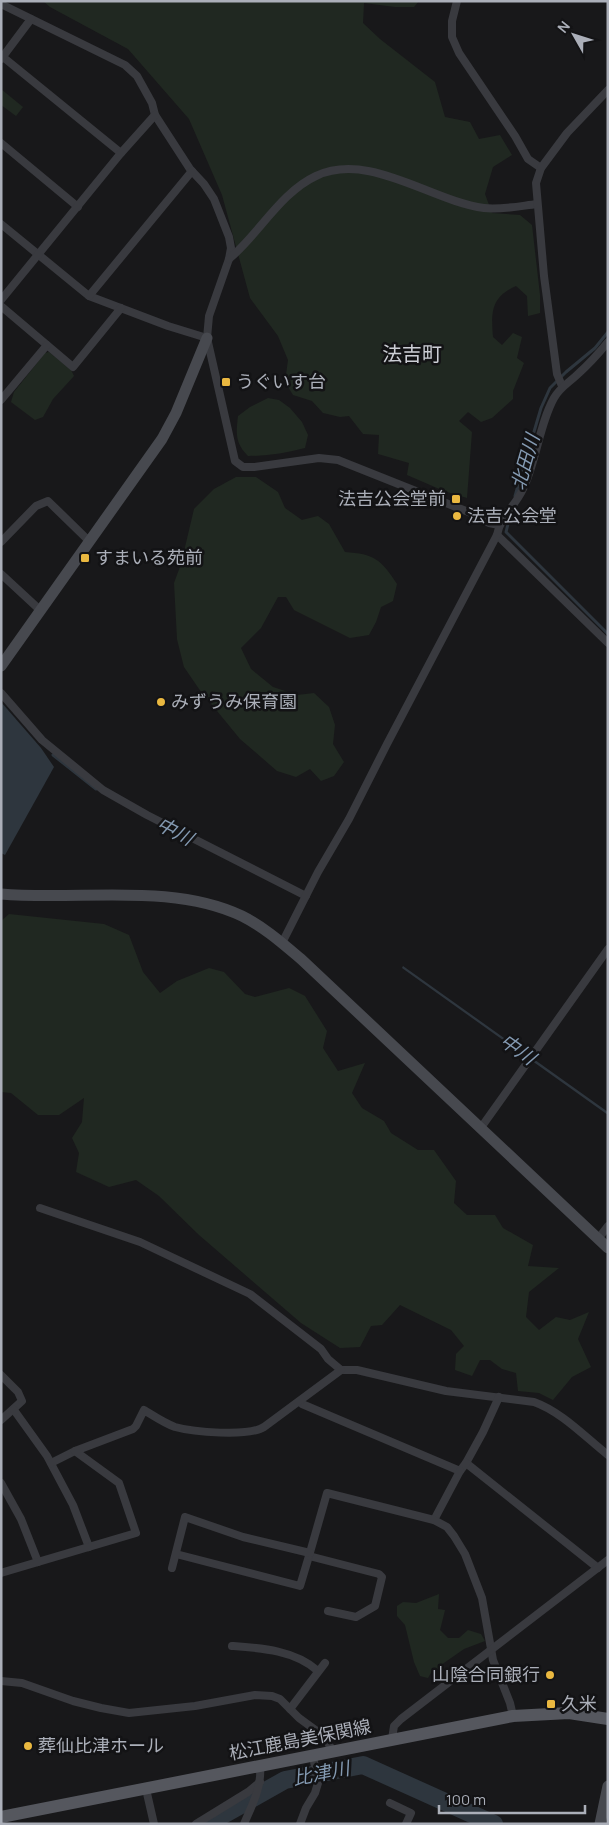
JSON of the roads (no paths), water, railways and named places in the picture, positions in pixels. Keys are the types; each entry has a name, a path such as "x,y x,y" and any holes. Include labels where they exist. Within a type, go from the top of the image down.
{"main road":[{"name":"松江鹿島美保関線","path":"1,1817 513,1716 569,1714 608,1719"}],"street":[{"path":"457,1 452,21 452,37 459,54 515,136 528,159 541,168"},
{"path":"1,4 125,65 137,76 152,103 156,116 192,171 214,199 229,237 231,248 209,316 207,338 176,413 162,438 1,666"},
{"path":"31,19 2,58 121,153"},
{"path":"562,386 556,364 536,183 541,168 568,133 608,90"},
{"path":"1,300 121,153 156,116"},
{"path":"1,143 78,206"},
{"path":"229,259 244,246 298,187 316,176 334,170 354,169 377,173 445,197 484,208 506,208 537,204"},
{"path":"89,296 192,171"},
{"path":"1,224 89,296 168,326 207,338"},
{"path":"1,306 73,367 121,308"},
{"path":"207,338 236,461 243,467 319,458 338,460 471,513 489,523 499,525"},
{"path":"282,942 349,819 477,571 498,535 499,525 521,494 530,474 547,414 554,398 562,386 577,375 608,342"},
{"path":"1,400 46,345"},
{"path":"1,542 36,506 48,501 89,541"},
{"path":"498,535 608,643"},
{"path":"1,574 40,610"},
{"path":"1,693 42,740 103,790 306,898"},
{"path":"1,894 141,896 184,899 229,911 255,924 282,942 608,1248"},
{"path":"480,1129 608,949"},
{"path":"40,1208 140,1242 250,1294 321,1349 328,1359 341,1370"},
{"path":"598,1239 608,1226"},
{"path":"51,1463 75,1451 133,1428 136,1426 144,1410 161,1421 177,1428 214,1432 254,1431 264,1427 341,1370 357,1370 446,1390 542,1405 558,1415 608,1455"},
{"path":"1,1375 18,1392 22,1401 1,1420"},
{"path":"434,1520 483,1432 500,1397"},
{"path":"300,1401 302,1404 330,1417 460,1471"},
{"path":"14,1410 37,1440 51,1463 73,1505 89,1546"},
{"path":"1,1573 136,1532 118,1483 75,1451"},
{"path":"466,1463 598,1568"},
{"path":"1,1483 21,1519 38,1562"},
{"path":"176,1554 300,1586 327,1494 434,1520 446,1527 465,1554 482,1598 493,1660 510,1703 513,1716"},
{"path":"172,1568 185,1517 250,1539 379,1574 382,1577 376,1606 356,1617 328,1611"},
{"path":"392,1740 394,1726 401,1720 608,1560"},
{"path":"232,1646 272,1650 310,1664 318,1671"},
{"path":"290,1709 325,1663"},
{"path":"1,1680 22,1683 73,1701 117,1712 129,1713 195,1706 255,1695 272,1696 280,1699 299,1718 325,1737 333,1752"},
{"path":"300,1824 306,1808 316,1793 317,1773 313,1756"},
{"path":"244,1824 259,1785 260,1766"},
{"path":"196,1824 259,1785"},
{"path":"600,1824 608,1786"},
{"path":"146,1789 154,1824"},
{"path":"390,1804 411,1813 406,1824"}],"water":[{"path":"1,702 41,748 54,767 5,855 1,853"},
{"path":"403,966 608,1112 608,1115 402,968"}],"waterway":[{"name":"北田川","path":"515,496 541,408 550,388 595,348 608,332"},
{"name":"北田川","path":"511,512 506,532 608,634"},
{"name":"中川","path":"53,755 96,789"},
{"name":"比津川","path":"207,1824 285,1780 363,1765 494,1824"}],"place":[{"name":"うぐいす台","path":"226,382"},
{"name":"法吉公会堂前","path":"456,499"},
{"name":"法吉公会堂","path":"457,516"},
{"name":"すまいる苑前","path":"85,558"},
{"name":"みずうみ保育園","path":"161,702"},
{"name":"山陰合同銀行","path":"550,1675"},
{"name":"久米","path":"551,1704"},
{"name":"葬仙比津ホール","path":"28,1746"}],"district":[{"name":"法吉町","path":"412,354"}]}
